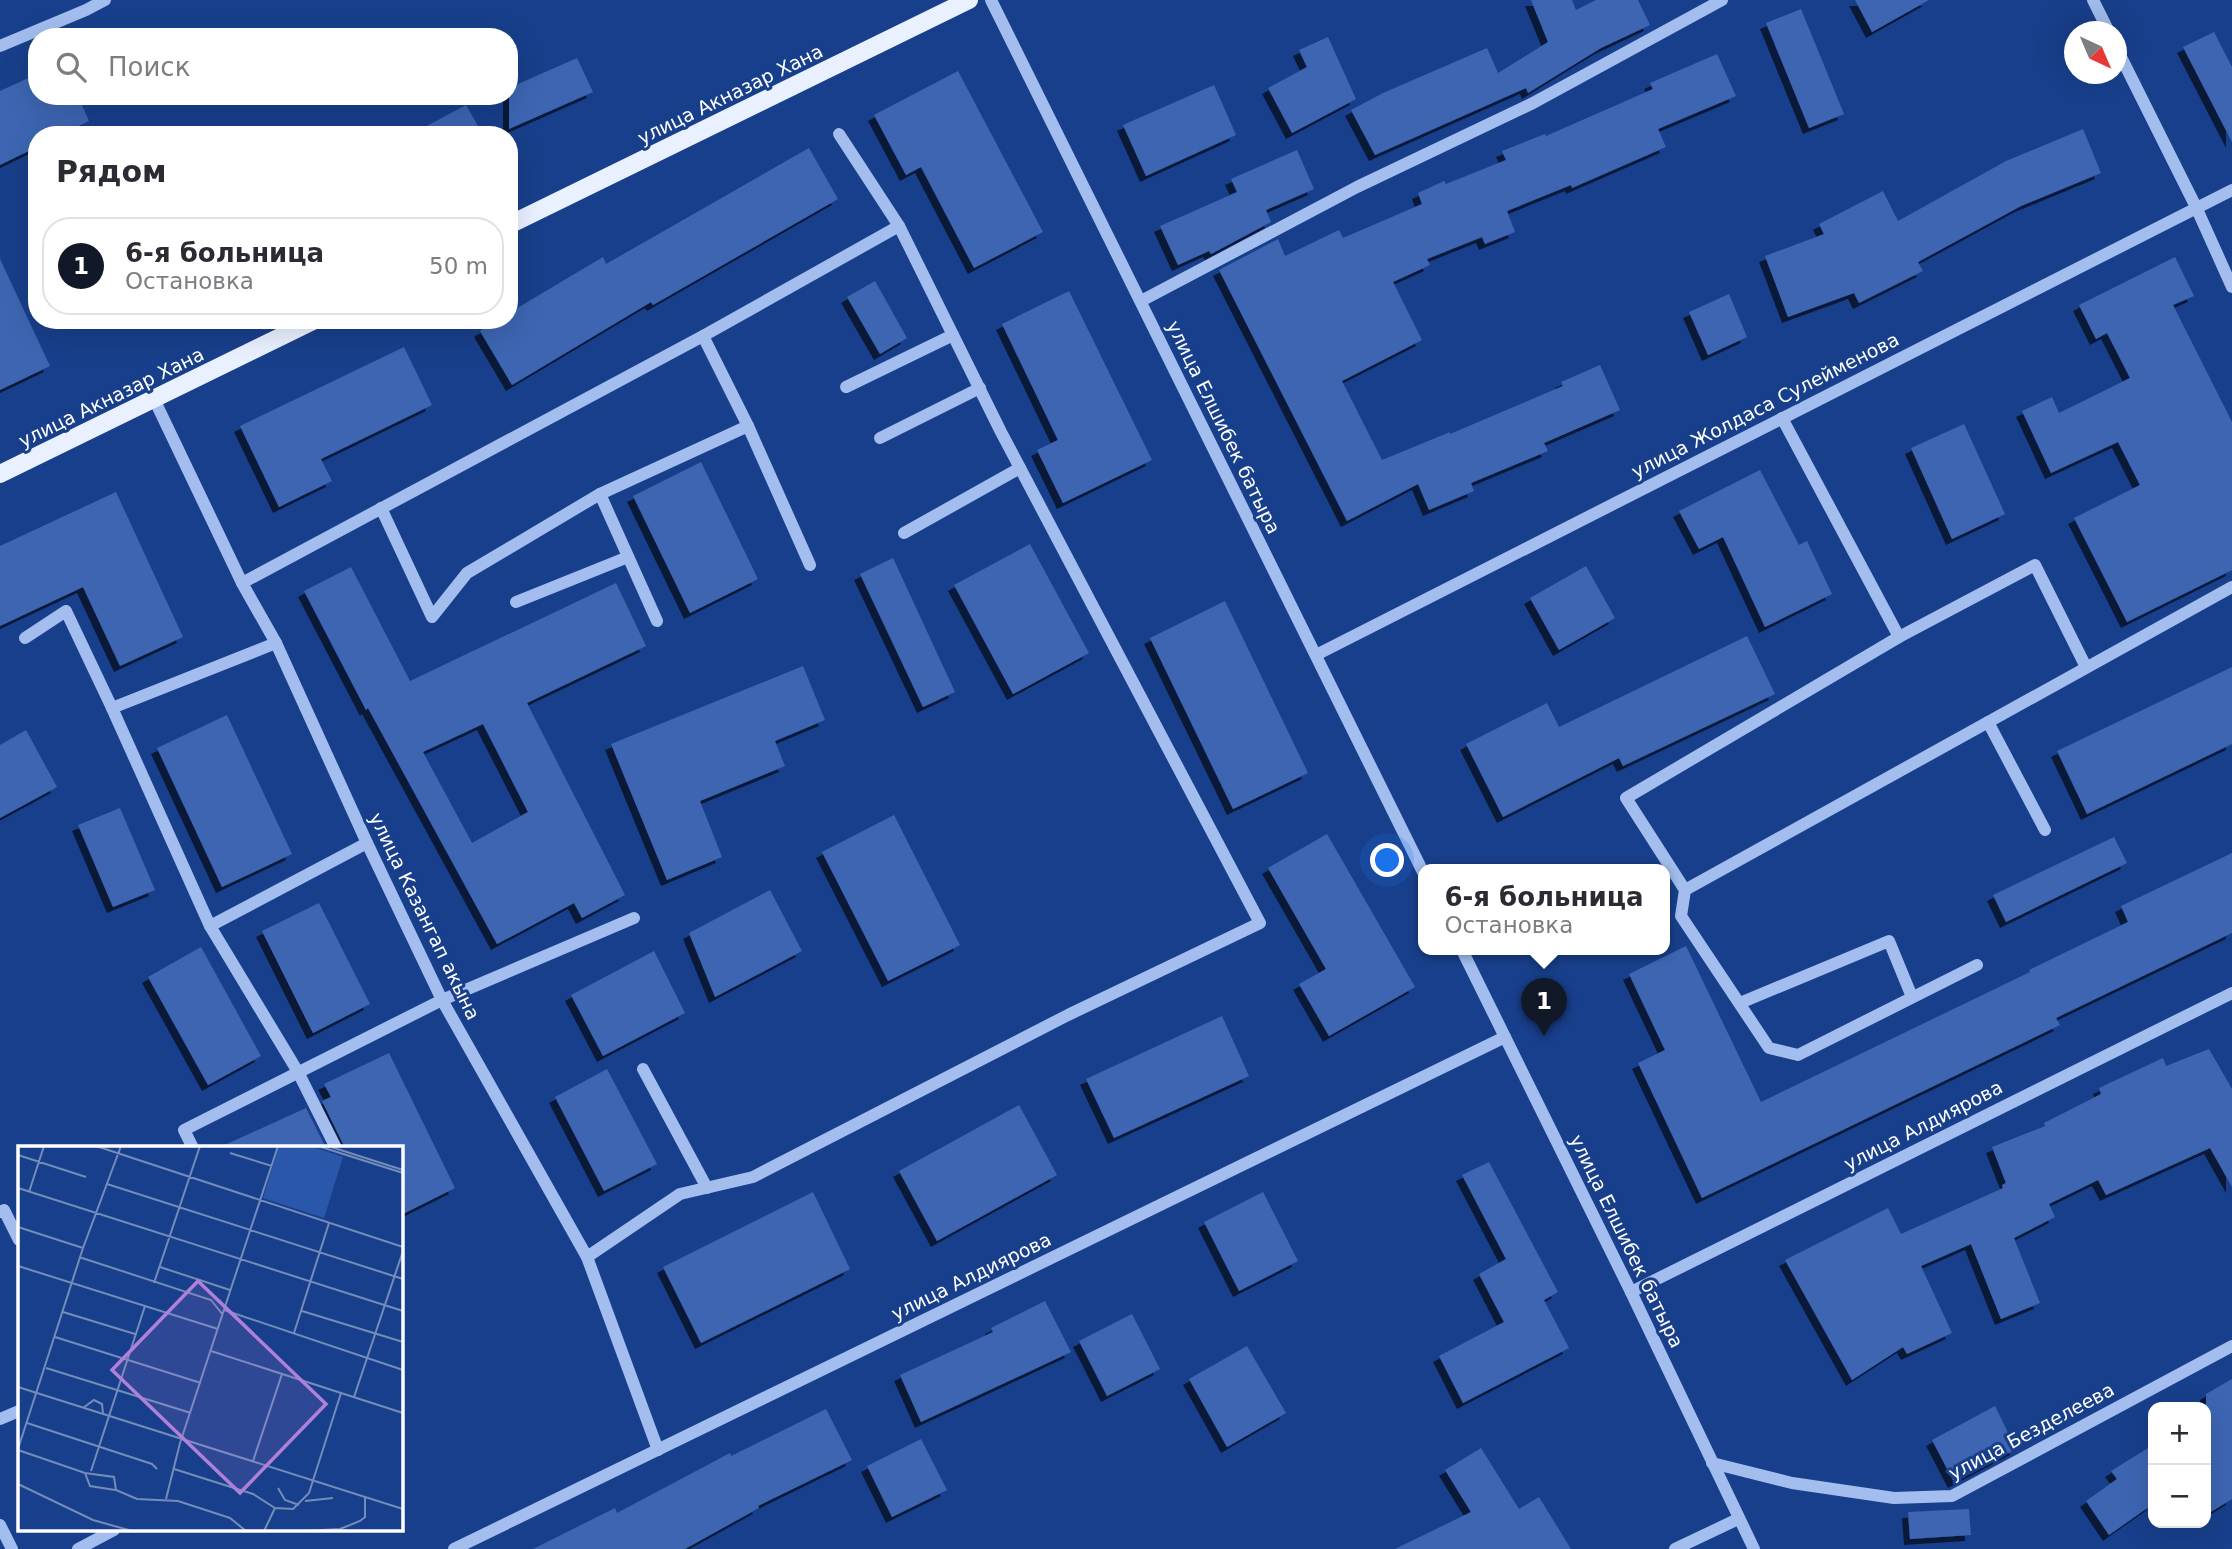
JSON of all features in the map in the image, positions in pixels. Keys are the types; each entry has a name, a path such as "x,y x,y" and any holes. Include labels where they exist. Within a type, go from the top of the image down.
{"main road":[{"name":"улица Акназар Хана","path":"518,221 969,0"},
{"name":"улица Акназар Хана","path":"0,474 297,329"}],"street":[{"path":"43,28 105,0"},
{"name":"улица Елшибек батыра","path":"991,0 1419,864"},
{"path":"1141,302 1357,187 1533,103 1722,0"},
{"path":"2093,0 2104,21"},
{"path":"0,46 28,34"},
{"path":"2127,69 2196,207 2232,288"},
{"path":"587,1257 680,1194 753,1178 1068,1015 1260,923 1020,468 899,226 839,134"},
{"name":"улица Жолдаса Сулейменова","path":"1316,655 2232,190"},
{"path":"242,583 703,336 899,226"},
{"path":"846,387 953,335"},
{"path":"703,336 748,426 810,565"},
{"path":"880,438 980,388"},
{"name":"улица Казангап акына","path":"154,399 242,583 276,643 442,1000 587,1257 658,1450"},
{"path":"1782,418 1899,638"},
{"path":"381,508 432,617 467,573 600,494 748,426"},
{"path":"904,533 1020,468"},
{"path":"600,494 657,621"},
{"path":"516,602 628,557"},
{"path":"1668,864 1626,798 1899,638 2035,565 2086,667"},
{"path":"1685,890 2232,587"},
{"path":"25,638 66,611 113,708 210,926 298,1072 335,1146"},
{"path":"113,708 276,643"},
{"path":"1988,722 2045,830"},
{"path":"210,926 367,843"},
{"path":"1670,867 1685,890 1681,916 1769,1048 1798,1055 1978,965"},
{"path":"192,1146 184,1130 442,1000 634,918"},
{"path":"1740,1003 1889,941 1912,997"},
{"name":"улица Елшибек батыра","path":"1464,955 1632,1292 1754,1549"},
{"name":"улица Алдиярова","path":"1632,1292 2232,993"},
{"name":"улица Алдиярова","path":"454,1549 1505,1037"},
{"path":"643,1069 707,1188"},
{"path":"1,1208 18,1238"},
{"name":"улица Безделеева","path":"1712,1463 1792,1483 1894,1498 1952,1496 2232,1346"},
{"path":"0,1419 18,1411"},
{"path":"1675,1549 1738,1519"},
{"path":"0,1525 12,1549"},
{"path":"78,1549 110,1532"}],"building":[{"path":"1531,0 1572,0 1576,10 1596,0 1638,0 1650,25 1601,48 1528,93 1526,88 1375,155 1351,110 1383,93 1487,48 1498,73 1548,42"},
{"path":"1855,0 1929,0 1872,32"},
{"path":"1801,9 1844,114 1809,128 1766,23"},
{"path":"2214,32 2232,67 2232,142 2183,47"},
{"path":"1328,37 1356,99 1292,133 1268,88 1307,67 1299,50"},
{"path":"1717,54 1736,96 1658,129 1666,147 1572,188 1571,185 1507,211 1515,232 1485,244 1482,237 1427,259 1430,265 1393,282 1422,340 1342,381 1382,460 1563,386 1561,382 1600,365 1620,410 1544,443 1548,451 1471,483 1474,491 1429,510 1418,484 1347,521 1219,270 1278,239 1285,256 1339,230 1343,238 1422,204 1418,193 1444,181 1446,184 1506,160 1502,151 1545,134 1546,136 1653,89 1650,83"},
{"path":"577,58 593,92 516,126 509,126 509,105 518,105 518,84"},
{"path":"958,71 1043,232 974,268 921,167 906,175 874,115"},
{"path":"28,78 28,105 82,105 89,121 79,126 28,126 28,151 0,165 0,91"},
{"path":"1214,85 1236,135 1146,176 1123,125"},
{"path":"466,105 478,126 427,126"},
{"path":"2083,129 2101,173 2021,206 1918,262 1923,271 1859,303 1854,293 1788,317 1765,256 1824,234 1819,224 1883,191 1898,221 2006,161"},
{"path":"809,148 838,199 653,305 651,302 512,385 480,331 518,329 518,308 603,257 606,264"},
{"path":"1297,150 1314,189 1266,210 1271,222 1211,254 1209,251 1178,265 1160,226 1237,192 1231,179"},
{"path":"2175,257 2194,296 2173,305 2232,422 2232,570 2127,622 2074,518 2140,485 2118,442 2051,473 2022,411 2052,397 2059,413 2130,378 2107,333 2096,339 2079,305"},
{"path":"0,259 28,319 28,329 33,329 50,366 0,390"},
{"path":"875,281 907,338 880,354 847,297"},
{"path":"1069,291 1152,460 1063,503 1037,450 1058,440 1002,324"},
{"path":"1729,294 1747,337 1708,355 1689,312"},
{"path":"404,347 432,405 321,459 332,481 279,507 240,426"},
{"path":"1964,424 2005,514 1952,539 1911,448"},
{"path":"701,462 758,579 690,613 633,496"},
{"path":"1760,470 1799,545 1807,541 1832,594 1765,627 1723,537 1699,549 1679,511"},
{"path":"116,492 183,637 120,666 83,587 0,626 0,546"},
{"path":"1030,544 1089,653 1013,694 954,585"},
{"path":"893,558 955,692 923,707 860,574"},
{"path":"1586,566 1615,618 1559,650 1530,598"},
{"path":"351,567 410,681 616,583 646,646 527,703 625,895 582,918 574,903 497,944 368,708 366,710 304,591","holes":["483,724 528,812 472,843 423,752"]},
{"path":"1225,601 1308,773 1233,809 1150,638"},
{"path":"1747,636 1775,694 1623,766 1619,758 1503,817 1466,744 1547,703 1559,727"},
{"path":"803,666 825,720 775,741 785,766 700,801 722,857 667,880 611,744"},
{"path":"2232,667 2232,744 2087,814 2057,751"},
{"path":"227,715 292,854 222,887 157,748"},
{"path":"26,730 57,787 0,818 0,745"},
{"path":"120,808 155,890 113,907 78,825"},
{"path":"894,815 960,945 888,981 822,852"},
{"path":"1327,834 1415,987 1329,1036 1299,984 1326,969 1268,868"},
{"path":"2114,837 2127,863 2006,922 1993,895"},
{"path":"2232,853 2232,933 2056,1018 2060,1025 1702,1198 1638,1063 1665,1050 1629,974 1686,946 1761,1102 2128,922 2121,906"},
{"path":"770,890 802,951 715,997 689,933"},
{"path":"319,903 370,1004 313,1033 262,931"},
{"path":"201,947 261,1056 208,1085 148,977"},
{"path":"654,951 685,1013 603,1056 571,995"},
{"path":"1222,1016 1249,1076 1114,1138 1086,1079"},
{"path":"2209,1049 2232,1089 2232,1187 2210,1148 2106,1195 2098,1180 2049,1204 2055,1217 2014,1238 2040,1303 2001,1319 1971,1244 1921,1266 1952,1333 1907,1354 1903,1347 1852,1380 1785,1260 1888,1208 1901,1234 2003,1188 2002,1185 2006,1183 1992,1147 2045,1126 2044,1123 2101,1094 2099,1088 2163,1058 2166,1066"},
{"path":"389,1053 455,1188 402,1214 402,1146 344,1146 322,1101 331,1097 324,1084"},
{"path":"607,1069 657,1164 604,1191 555,1097"},
{"path":"1019,1105 1057,1175 937,1241 899,1171"},
{"path":"306,1108 325,1146 222,1146"},
{"path":"1489,1162 1558,1292 1544,1300 1569,1348 1463,1403 1439,1356 1504,1322 1479,1274 1506,1259 1462,1175"},
{"path":"813,1192 850,1269 701,1343 663,1267"},
{"path":"1263,1192 1298,1261 1239,1291 1204,1222"},
{"path":"1045,1301 1071,1352 921,1422 900,1375 993,1332 991,1328"},
{"path":"1132,1314 1160,1369 1107,1396 1079,1341"},
{"path":"1247,1346 1286,1413 1227,1447 1189,1379"},
{"path":"2232,1379 2232,1499 2211,1512 2211,1402 2206,1402 2206,1394"},
{"path":"1995,1406 2016,1449 1954,1482 1932,1440"},
{"path":"826,1409 852,1460 758,1506 759,1508 685,1549 533,1549 615,1508 617,1513 730,1453 731,1456"},
{"path":"921,1439 947,1490 892,1517 867,1466"},
{"path":"1481,1448 1519,1509 1539,1497 1571,1549 1395,1549 1471,1512 1445,1470"},
{"path":"2148,1448 2148,1508 2109,1535 2086,1501 2117,1479 2111,1471"},
{"path":"1969,1509 1971,1535 1910,1539 1908,1512"}],"place":[{"name":"6-я больница","path":"1544,1036"}]}
